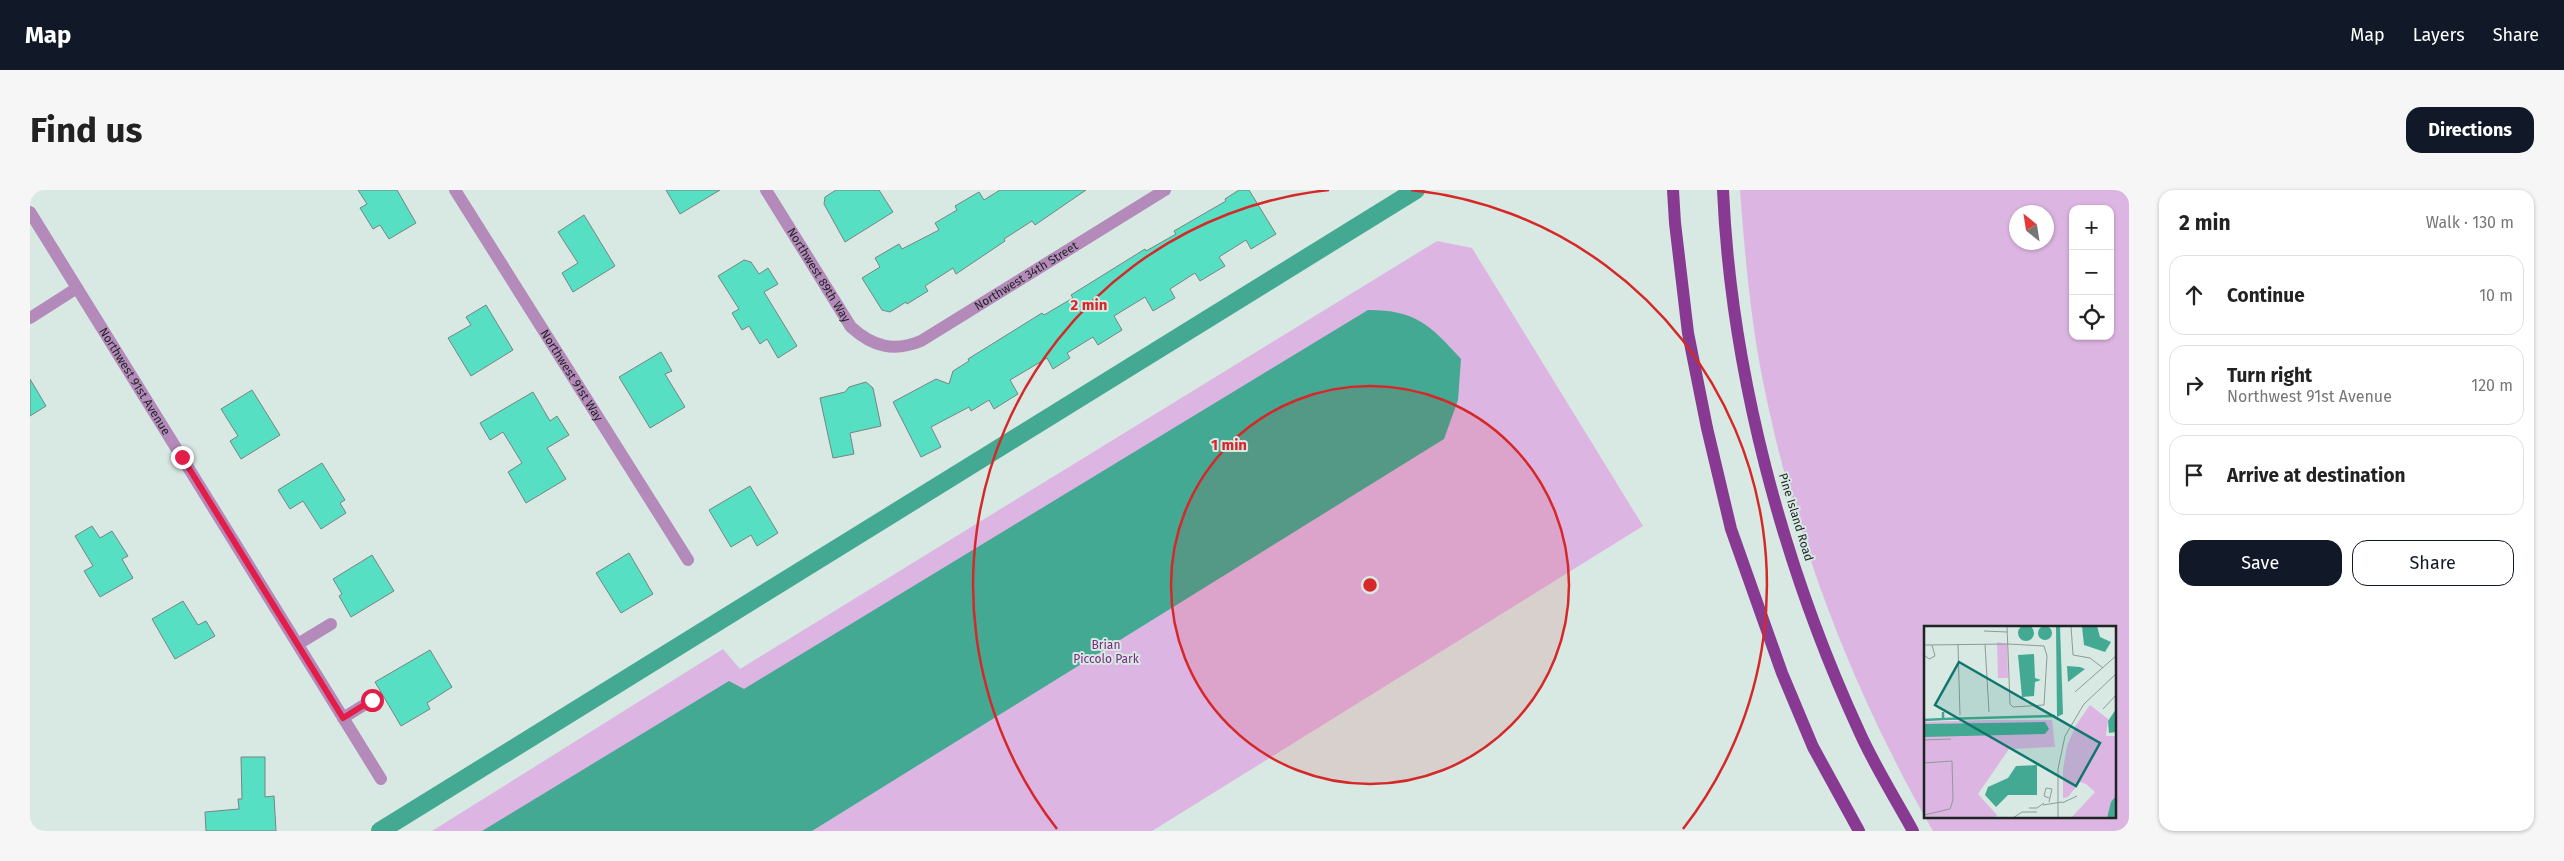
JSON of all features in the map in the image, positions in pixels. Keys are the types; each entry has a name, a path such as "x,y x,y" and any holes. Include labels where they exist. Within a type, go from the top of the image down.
{"main road":[{"path":"1673,190 1674,223 1688,333 1707,428 1731,529 1782,673 1813,747 1859,831"},
{"name":"Pine Island Road","path":"1723,190 1735,319 1752,404 1778,513 1827,656 1852,716 1913,831"}],"street":[{"name":"Northwest 91st Way","path":"456,190 688,560"},
{"name":"Northwest 89th Way","path":"766,190 851,327 869,341 884,347"},
{"name":"Northwest 34th Street","path":"884,347 907,347 922,341 1165,190"},
{"name":"Northwest 91st Avenue","path":"30,212 381,779"},
{"path":"30,318 77,288"},
{"path":"298,644 331,624"},
{"path":"343,718 372,700"}],"green space":[{"path":"1740,190 2129,190 2129,831 1933,831 1926,818 2116,818 2116,626 1924,626 1924,814 1902,775 1848,660 1804,540 1786,479 1771,417 1758,355 1749,294"},
{"name":"Brian Piccolo Park","path":"1437,241 1472,248 1643,526 1152,831 432,831 723,649 740,669"}],"shaded area":[{"path":"1368,310 1398,313 1421,322 1440,337 1461,359 1458,400 1444,439 812,831 482,831 729,681 744,689"}],"building":[{"path":"358,190 397,190 416,223 389,239 380,225 373,229 360,208 367,204"},
{"path":"666,190 720,190 680,214"},
{"path":"836,190 879,190 893,212 845,242 824,204 825,197"},
{"path":"1000,190 1086,190 1035,225 1032,221 1004,239 1005,241 956,274 953,268 925,286 928,291 907,304 906,302 890,312 882,310 862,278 880,267 875,258 899,244 902,249 939,230 935,223 957,210 955,206 979,192 984,200"},
{"path":"1239,190 1249,190 1276,234 1251,249 1246,240 1219,257 1225,266 1200,281 1195,273 1170,289 1175,298 1153,311 1145,297 1114,316 1122,330 1098,345 1093,337 1067,353 1070,358 1053,369 1047,358 1010,380 1018,394 994,409 989,400 971,411 969,407 931,427 941,447 921,457 893,402 936,379 949,384 953,371 969,361 968,359 1042,313 1044,315 1073,298 1071,295 1145,249 1146,251 1176,234 1174,231 1226,201 1225,199"},
{"path":"584,215 615,266 573,292 562,273 578,263 558,232"},
{"path":"744,260 751,262 759,274 768,268 778,284 764,292 797,346 778,358 767,339 760,344 749,326 742,330 732,313 739,309 718,276"},
{"path":"486,305 513,350 471,376 448,338 471,325 466,317"},
{"path":"661,352 672,371 665,374 685,407 650,428 619,377"},
{"path":"30,379 46,406 30,416"},
{"path":"866,382 873,388 881,426 850,433 854,454 833,458 820,398 845,392 849,387"},
{"path":"252,390 280,435 241,459 230,441 238,436 221,409"},
{"path":"533,392 550,421 557,416 569,435 547,448 566,479 526,503 508,472 522,463 503,432 490,440 480,423"},
{"path":"322,463 345,500 340,503 346,513 321,529 303,501 290,509 278,490"},
{"path":"750,486 778,533 757,546 751,535 731,547 709,510"},
{"path":"92,526 100,538 112,531 128,556 122,559 133,578 100,597 84,571 93,566 75,536"},
{"path":"629,553 653,594 621,613 596,573"},
{"path":"372,555 394,591 351,617 339,596 342,594 333,579"},
{"path":"183,601 198,625 206,621 215,636 175,659 152,619"},
{"path":"430,650 452,687 427,703 430,709 401,726 375,682"},
{"path":"241,757 265,757 265,797 274,796 276,831 206,831 205,812 239,809 238,799 242,799"}],"waterway":[{"path":"380,831 1416,190"}],"route":[{"path":"182,457 343,718 372,700"}]}
